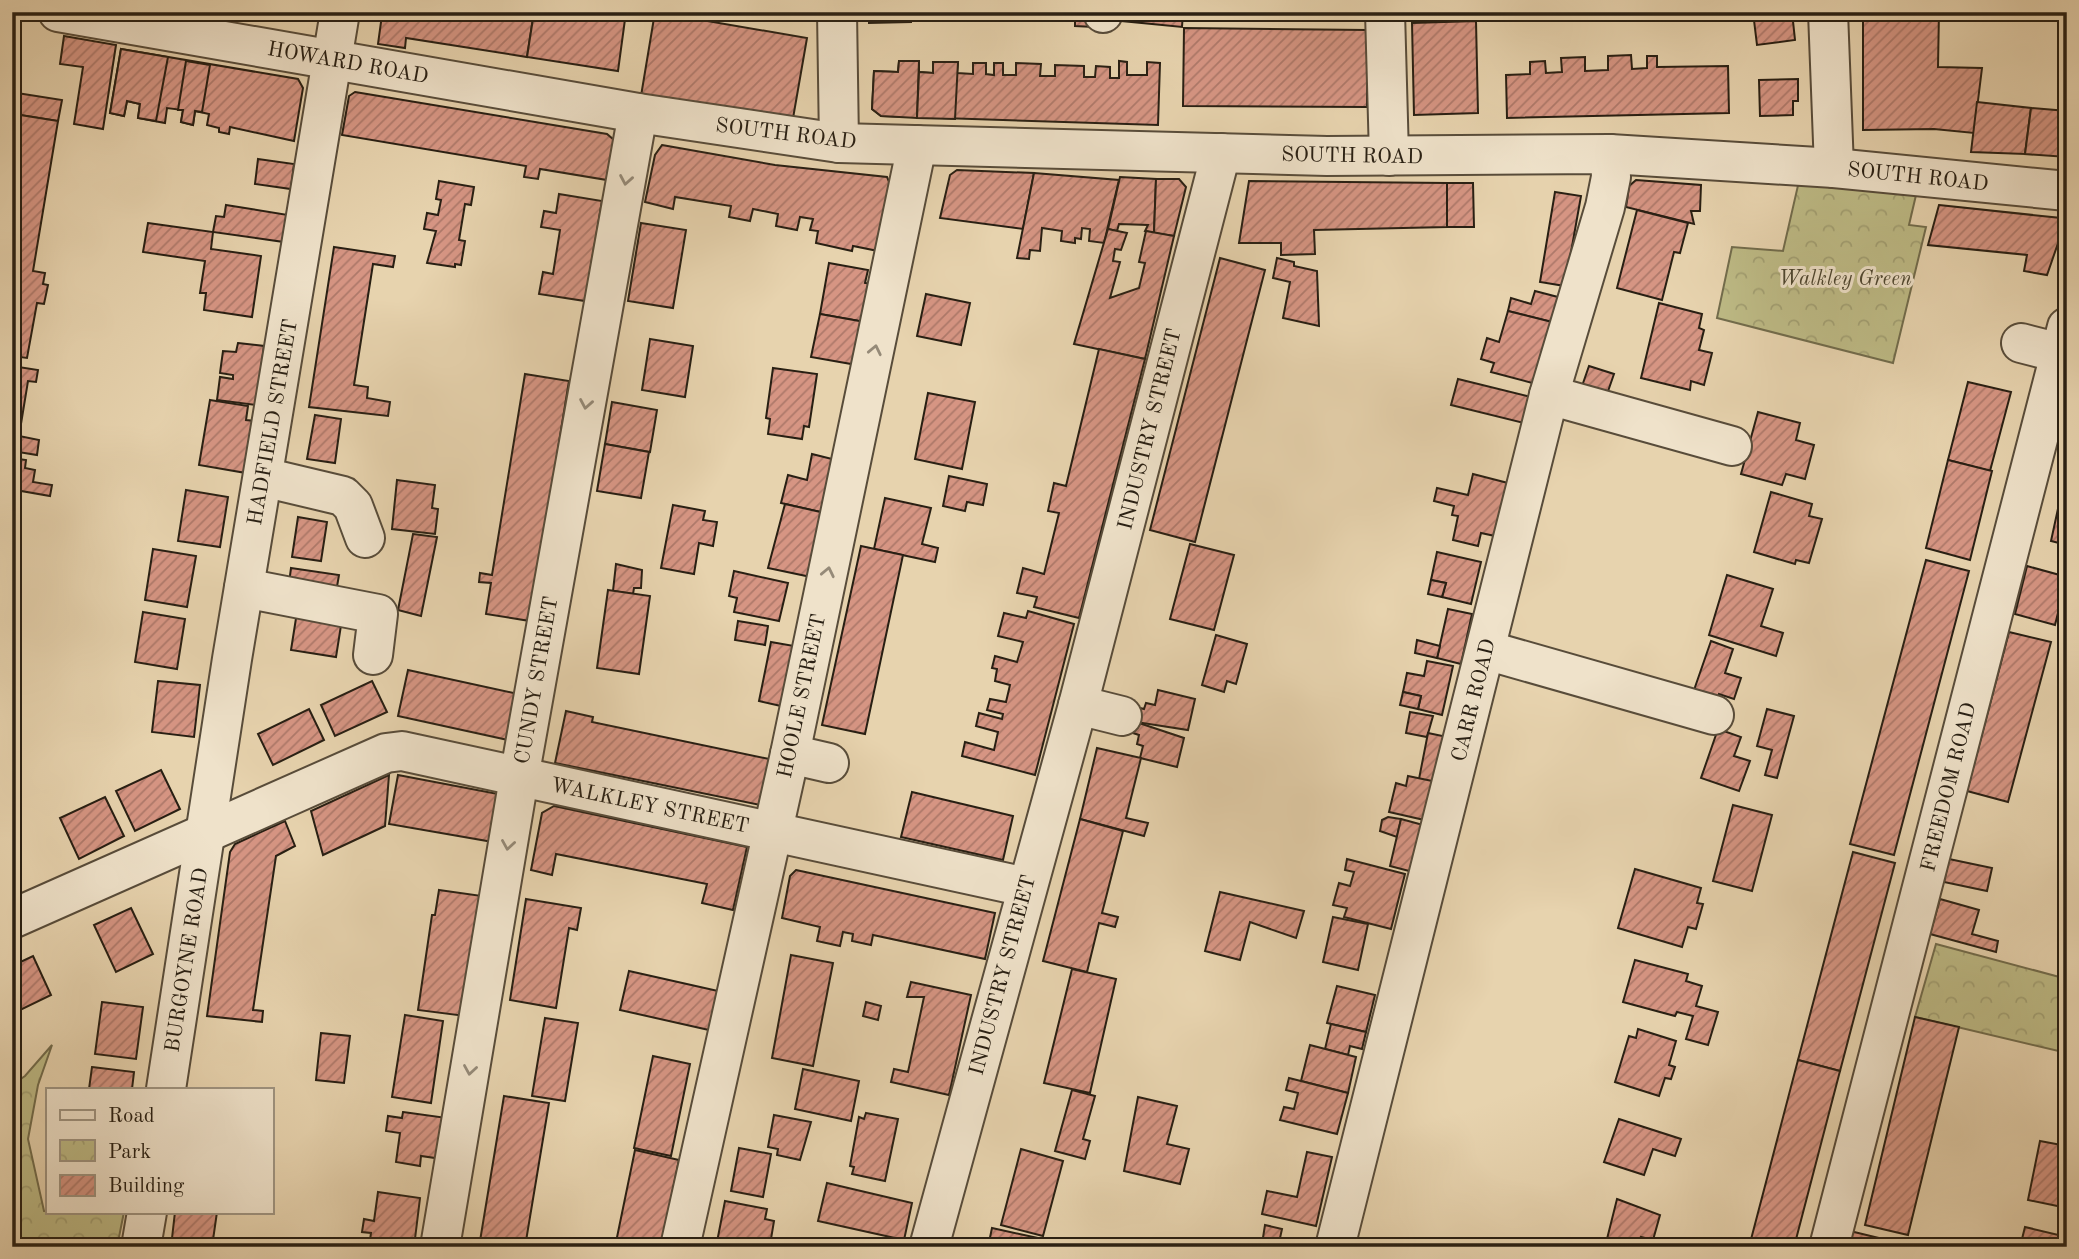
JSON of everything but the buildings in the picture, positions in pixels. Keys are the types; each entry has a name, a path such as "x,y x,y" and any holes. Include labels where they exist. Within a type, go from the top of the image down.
{"street":[{"name":"HOWARD ROAD","path":"58,12 638,113"},
{"name":"HADFIELD STREET","path":"206,831 232,659 340,12"},
{"path":"837,12 839,143"},
{"path":"1385,12 1389,156"},
{"path":"1828,12 1834,168"},
{"name":"SOUTH ROAD","path":"638,113 839,143 1389,156 1610,154 1834,168 2067,191"},
{"name":"CUNDY STREET","path":"440,1247 519,778 584,343 638,113"},
{"name":"HOOLE STREET","path":"680,1247 770,830 790,754 917,145"},
{"name":"INDUSTRY STREET","path":"929,1247 1078,705 1221,153"},
{"name":"CARR ROAD","path":"1335,1247 1549,395 1605,207 1611,177 1610,154"},
{"path":"2021,343 2063,340"},
{"name":"FREEDOM ROAD","path":"1829,1247 2063,340"},
{"path":"1549,395 1732,446"},
{"path":"262,477 343,496 353,506 365,538"},
{"path":"244,588 378,614 373,655"},
{"path":"1486,650 1714,715"},
{"path":"1078,705 1122,716"},
{"name":"WALKLEY STREET","path":"12,919 386,753 401,751 1026,887"},
{"path":"790,754 829,763"},
{"name":"BURGOYNE ROAD","path":"166,1088 206,831"},
{"path":"141,1247 147,1214"}],"green space":[{"name":"Walkley Green","path":"1799,181 1916,195 1909,225 1926,227 1893,363 1717,318 1732,247 1783,251"},
{"path":"1936,944 2067,979 2067,1053 1915,1017"},
{"path":"52,1045 38,1085 28,1139 44,1211 46,1214 124,1214 117,1247 12,1247 12,1085 25,1076"}]}
